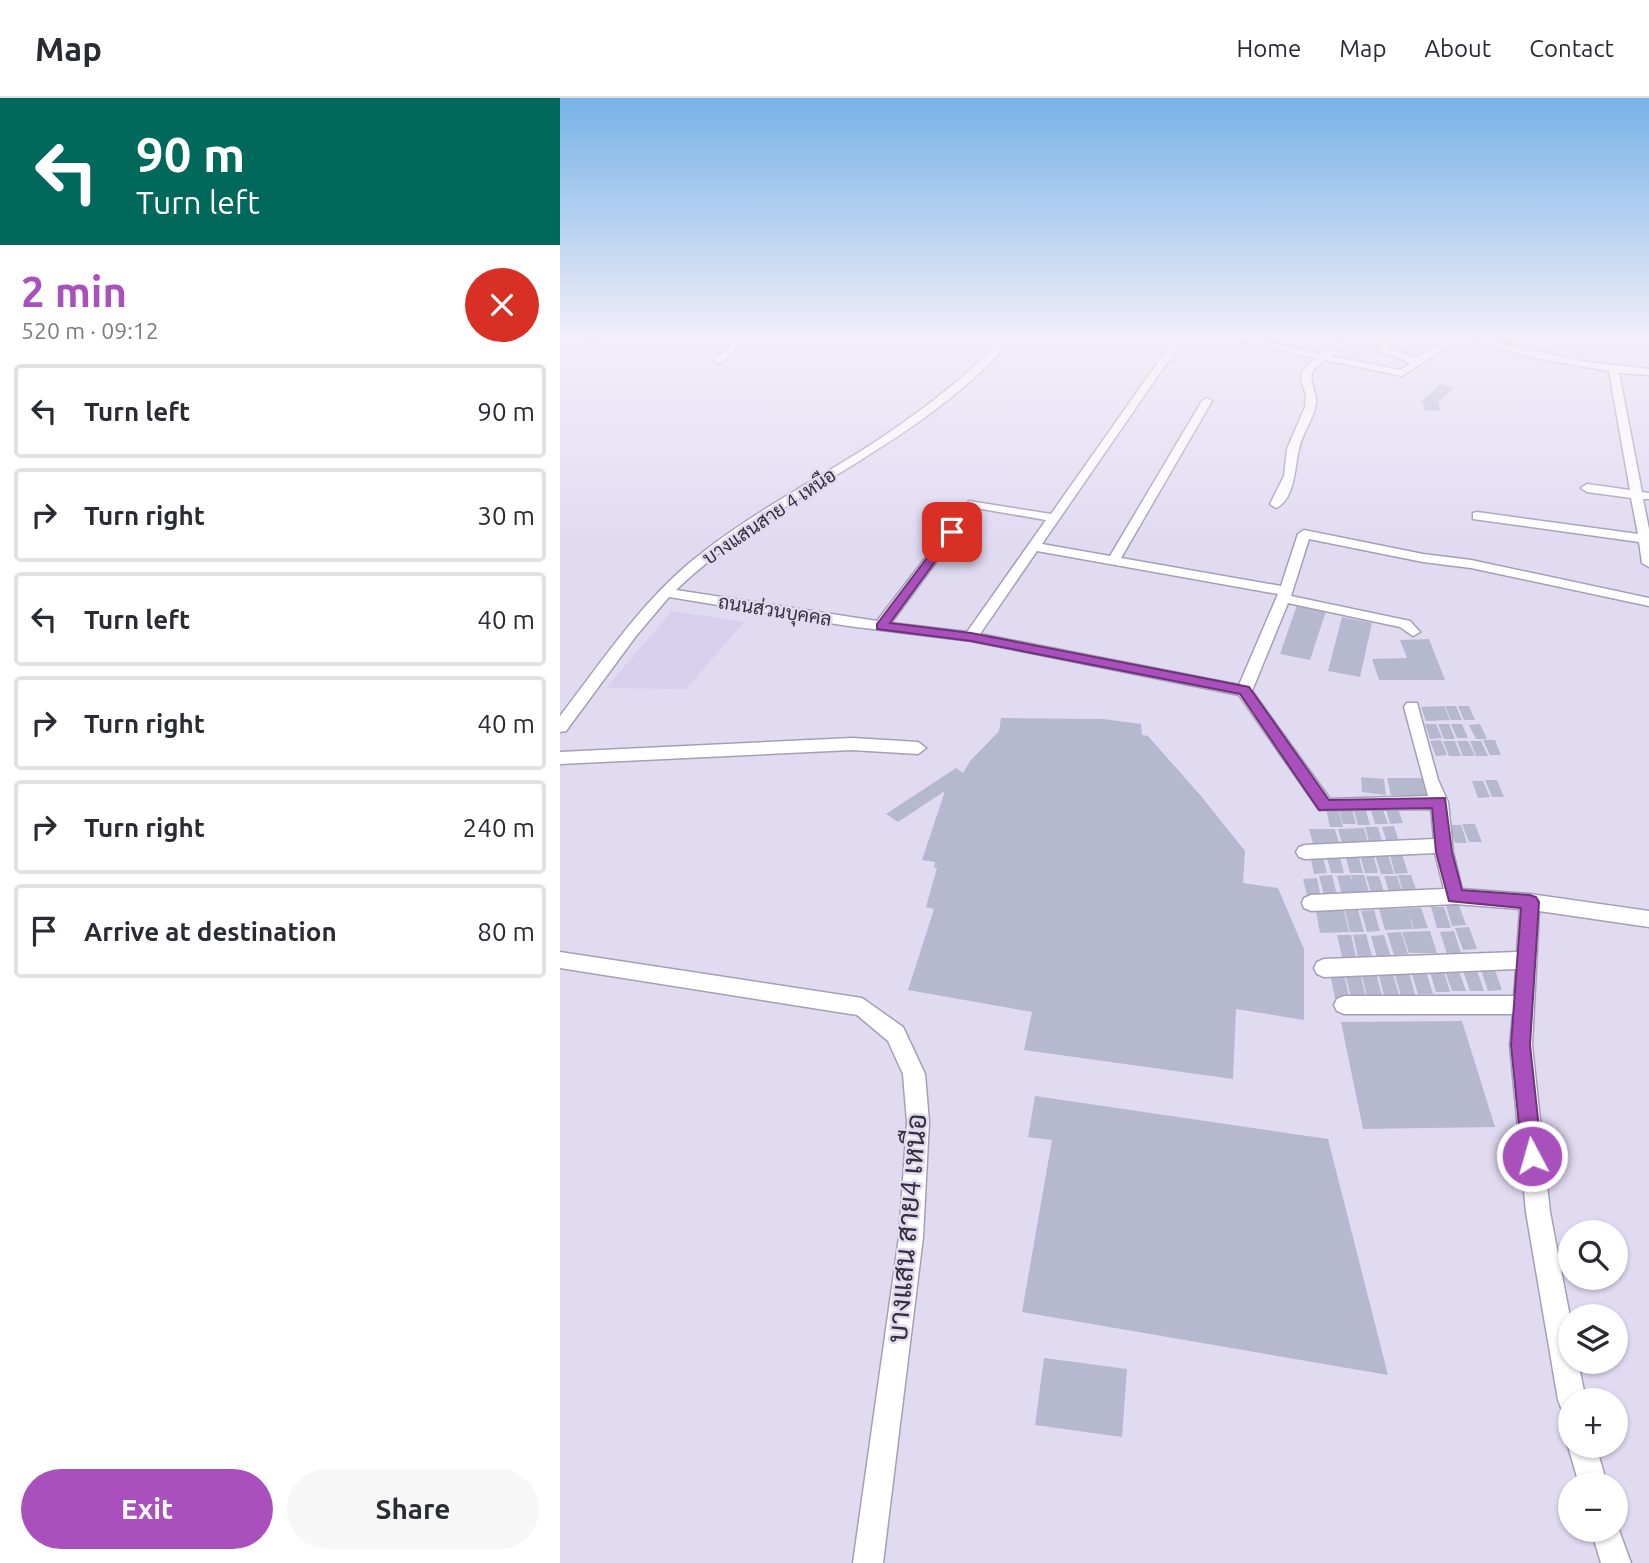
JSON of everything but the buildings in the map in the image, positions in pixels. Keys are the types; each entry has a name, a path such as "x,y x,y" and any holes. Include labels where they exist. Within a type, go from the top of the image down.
{"street":[{"name":"บางแสนสาย 4 เหนือ","path":"560,727 643,620 711,552 934,406"},
{"path":"971,637 1133,406"},
{"path":"1114,560 1204,406"},
{"path":"1276,504 1290,476 1293,449 1311,406"},
{"path":"1622,406 1643,496 1644,539 1649,563"},
{"path":"1587,488 1643,496"},
{"path":"881,626 972,504 1055,518"},
{"path":"1476,516 1644,539"},
{"path":"1439,802 1325,806 1244,691 1285,595 1304,534 1423,558 1471,564 1649,603"},
{"path":"1035,547 1114,560 1285,595 1405,624 1413,632"},
{"name":"ถนนส่วนบุคคล","path":"668,593 971,637 1244,691"},
{"path":"1412,707 1430,780 1439,802 1443,846 1455,896"},
{"path":"560,758 852,744 918,748"},
{"path":"1305,852 1443,846"},
{"path":"1311,903 1455,896 1530,902 1649,919"},
{"path":"1530,902 1521,1045 1538,1212 1570,1388"},
{"name":"บางแสน สาย4 เหนือ","path":"560,960 862,1007 897,1034 914,1074 918,1122 911,1237 869,1563"},
{"path":"1324,968 1525,960"},
{"path":"1344,1004 1523,1005"},
{"path":"1610,1542 1616,1563"}],"shaded area":[{"path":"672,611 744,622 686,689 606,688"}],"route":[{"path":"952,532 881,626 971,637 1244,691 1325,806 1439,802 1444,852 1455,896 1530,902 1521,1045 1532,1156"}]}
